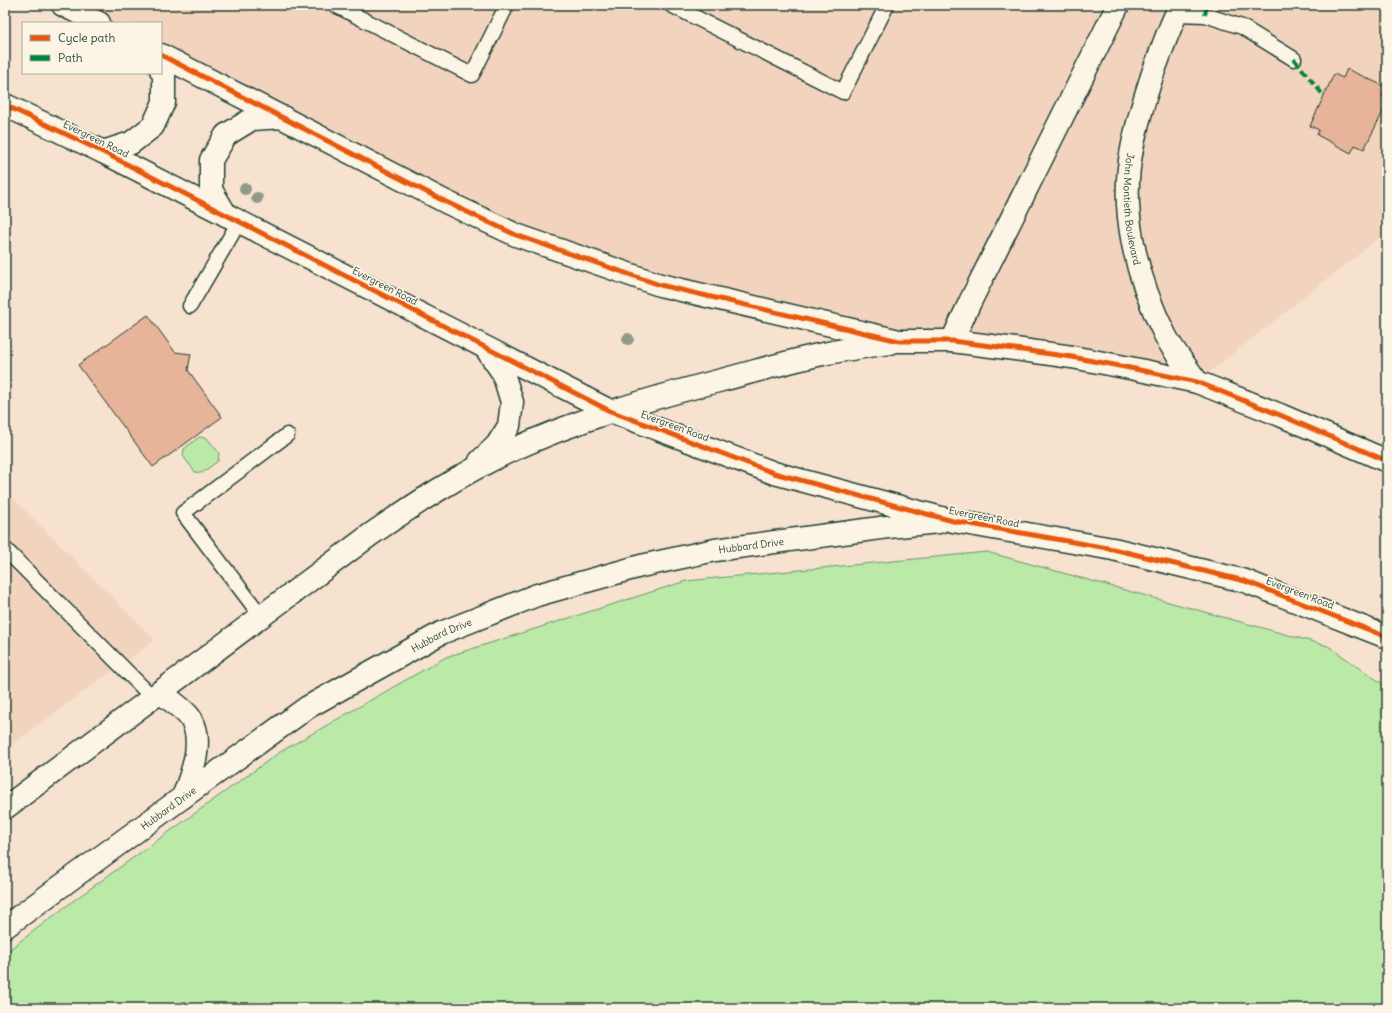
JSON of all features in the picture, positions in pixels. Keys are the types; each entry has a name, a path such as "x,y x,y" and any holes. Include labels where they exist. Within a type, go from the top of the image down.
{"street":[{"path":"63,5 97,22"},
{"path":"952,341 1113,9"},
{"name":"John Montieth Boulevard","path":"1179,9 1146,93 1133,142 1129,173 1128,200 1130,230 1139,271 1148,296 1165,336 1197,382"},
{"path":"162,56 446,202 516,235 660,285 899,341"},
{"path":"103,152 131,143 153,126 164,102 164,74 162,71"},
{"name":"Evergreen Road","path":"5,105 103,152 610,411 774,473 953,520 1112,549 1245,581 1386,636"},
{"path":"232,219 211,190 212,160 226,135 252,119 283,117"},
{"path":"5,808 370,535 424,498 466,474 558,430 610,411 653,398 826,354 899,341 952,341 1072,357 1197,382 1385,457"},
{"path":"466,474 497,445 508,426 512,402 502,373 485,348"},
{"name":"Hubbard Drive","path":"5,927 182,797 308,707 441,633 537,595 641,566 715,550 953,520"},
{"path":"157,695 188,715 197,732 193,772 182,797"}],"lane":[{"path":"335,5 472,75 507,5"},
{"path":"671,5 843,92 887,5"},
{"path":"1179,9 1205,15 1242,27 1294,59"},
{"path":"190,306 232,219"},
{"path":"261,616 183,513 287,435"},
{"path":"5,549 157,695"}],"shaded area":[{"path":"76,5 1387,5 1387,232 1197,382 903,336 664,280 520,230 162,49 162,22 109,22"},
{"path":"5,490 155,640 5,749"}],"green space":[{"path":"199,437 207,438 219,453 218,461 202,473 195,472 183,456 184,449"},
{"path":"987,552 1328,646 1387,687 1387,1008 5,1008 5,953 73,901 280,752 446,657 686,581"}],"building":[{"path":"1347,69 1386,87 1382,96 1387,99 1387,104 1364,149 1355,145 1351,153 1317,135 1319,130 1310,126 1334,74 1343,78"},
{"path":"148,315 175,352 191,354 188,370 222,417 153,467 78,365"}],"marked path":[{"path":"1205,15 1207,5"},
{"path":"1294,59 1324,96"}],"cycle path":[{"path":"162,56 446,202 516,235 660,285 899,341 952,341 1015,349 1072,357 1197,382 1280,415 1387,461"},
{"path":"5,105 103,152 610,411 774,473 953,521 1113,549 1245,581 1387,637"}]}
